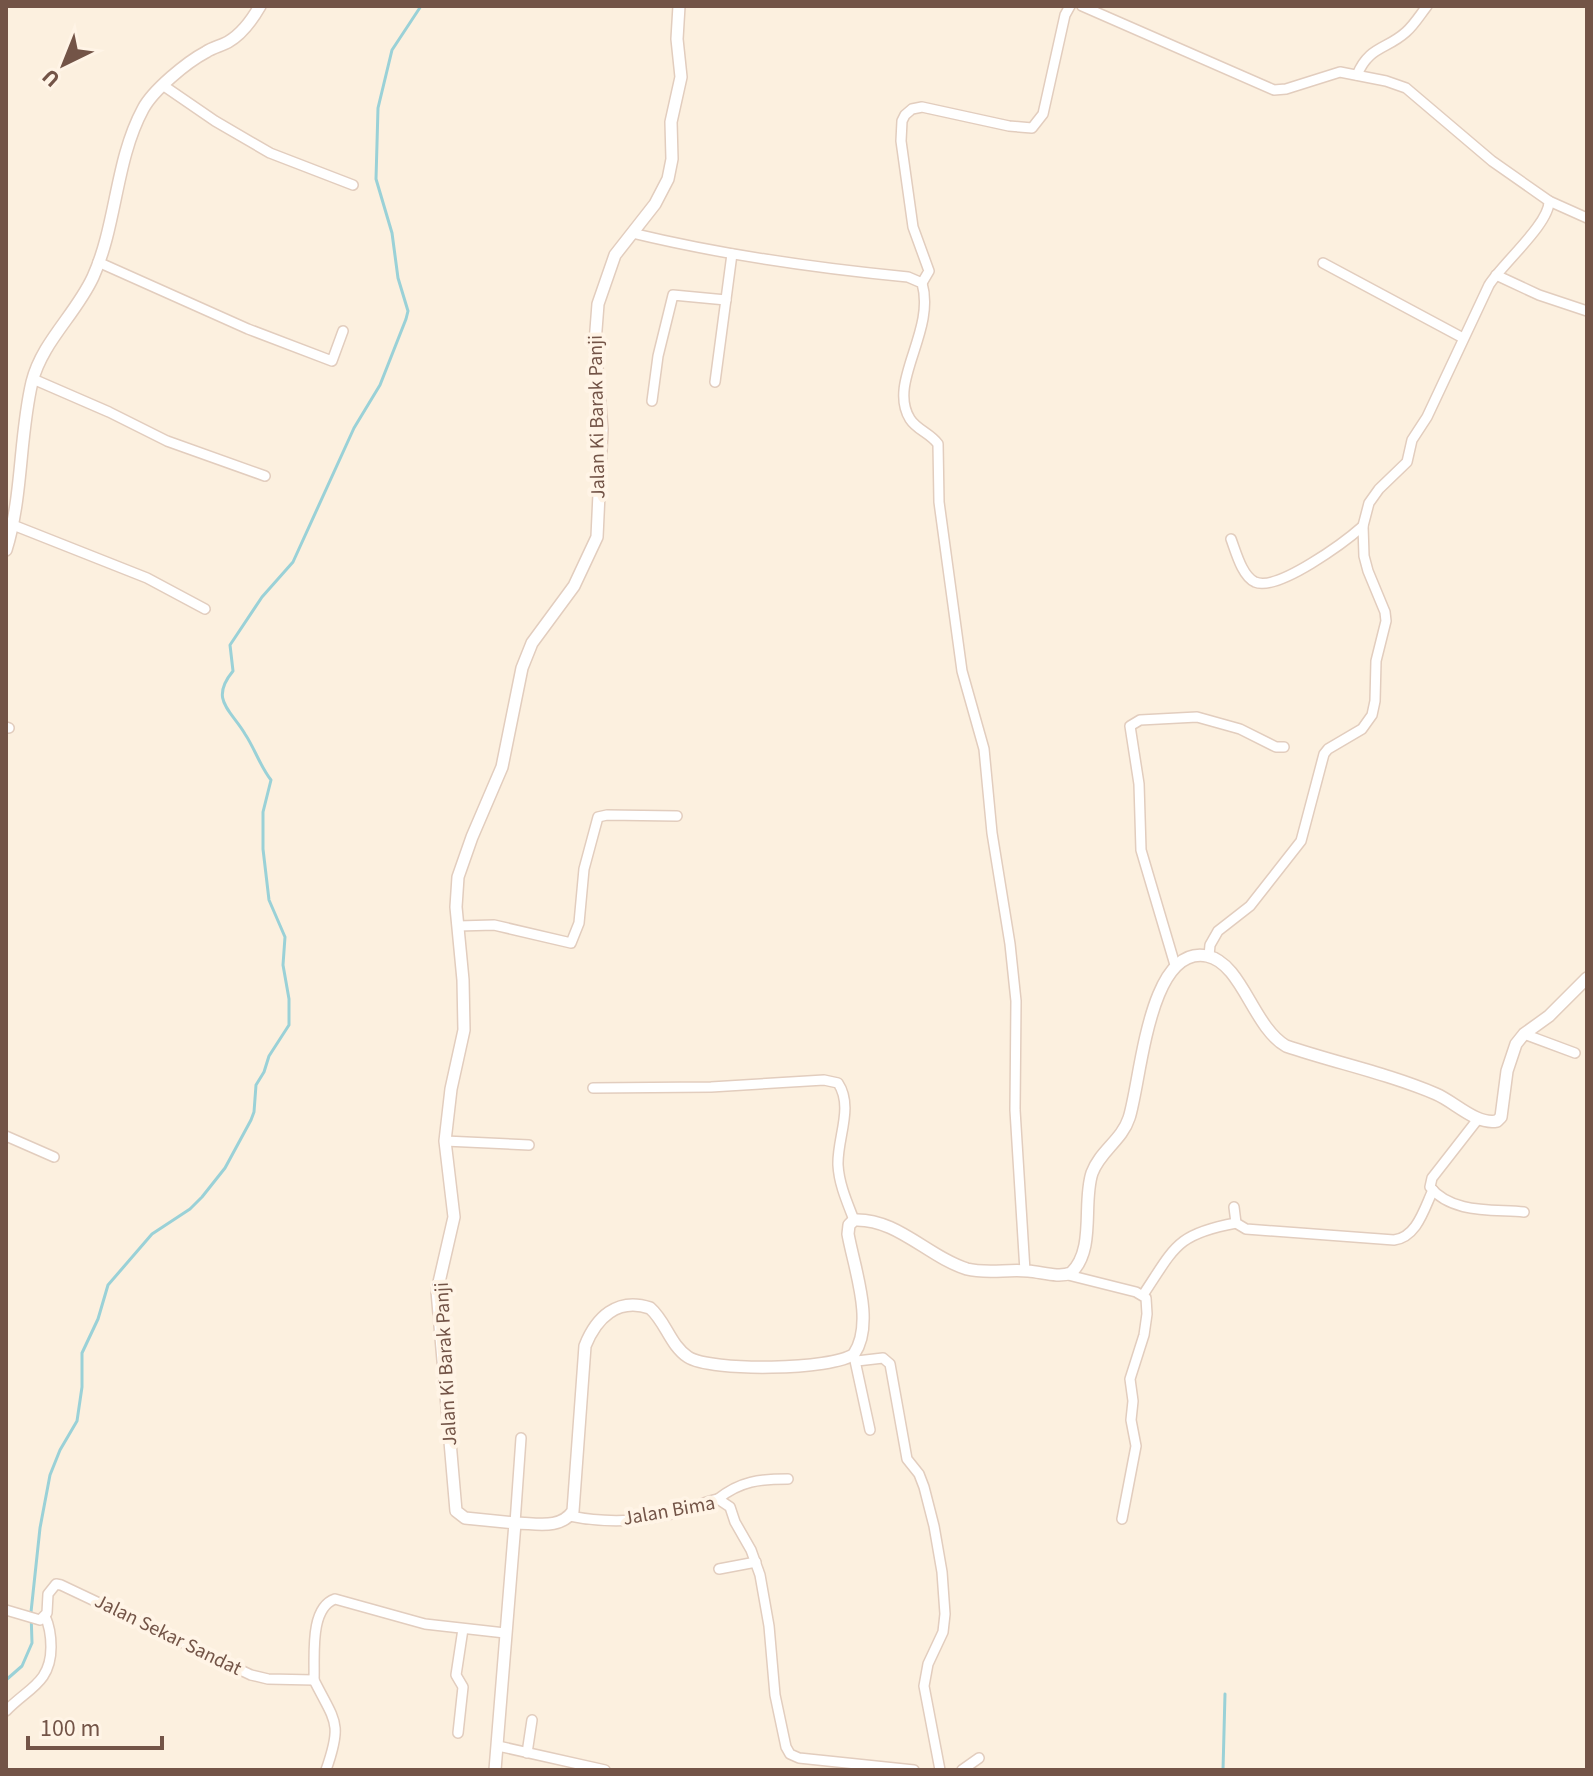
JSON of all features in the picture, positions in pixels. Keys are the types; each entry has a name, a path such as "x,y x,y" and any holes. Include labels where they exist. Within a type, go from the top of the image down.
{"street":[{"path":"6,550 13,525 33,379 41,357 81,299 98,262 132,138 144,108 164,86 206,51 230,41 245,28 260,6"},
{"name":"Jalan Ki Barak Panji","path":"515,1523 465,1518 456,1511 437,1291 454,1217 445,1141 453,1079 464,1030 458,877 502,767 522,668 539,631 574,586 597,537 602,429 596,322 602,287 615,255 655,204 670,169 671,122 681,77 677,39 679,6"},
{"path":"1025,1271 1015,1110 1015,992 992,833 988,773 962,671 939,502 938,444 932,436 915,426 904,403 904,381 924,321 922,283 929,271 913,227 901,141 902,121 907,112 922,107 1032,128 1043,114 1065,15 1070,6"},
{"path":"1082,6 1274,90 1340,72 1406,88 1492,161 1549,201 1587,218"},
{"path":"1357,75 1375,49 1408,31 1427,6"},
{"path":"164,86 270,153 353,185"},
{"path":"1209,956 1210,945 1218,931 1250,906 1301,841 1324,754 1355,735 1372,715 1376,661 1386,616 1368,571 1363,526 1372,497 1407,462 1412,440 1427,417 1496,275 1546,215 1549,201"},
{"path":"632,233 701,250 908,277 922,283"},
{"path":"715,382 732,254"},
{"path":"98,262 256,333 332,361 343,331"},
{"path":"1323,263 1463,338"},
{"path":"1496,275 1539,295 1587,311"},
{"path":"652,401 658,356 673,295 726,300"},
{"path":"33,379 167,441 265,476"},
{"path":"13,525 147,578 205,609"},
{"path":"1231,539 1248,576 1254,582 1263,584 1305,567 1331,552 1363,526"},
{"path":"1175,965 1141,850 1139,784 1130,726 1140,720 1197,717 1240,729 1276,747 1284,747"},
{"path":"458,926 494,925 571,943 579,923 584,869 598,817 677,816"},
{"path":"1068,1275 1079,1263 1084,1243 1092,1173 1099,1159 1122,1133 1129,1118 1148,1023 1175,965 1189,957 1209,956 1229,971 1263,1024 1279,1042 1382,1073 1449,1100 1488,1123 1501,1117 1510,1061 1524,1034 1549,1016 1587,978"},
{"path":"1524,1034 1575,1053"},
{"path":"593,1088 711,1087 824,1080 838,1083 846,1107 839,1138 838,1167 854,1220"},
{"path":"1478,1119 1430,1184 1443,1199 1468,1208 1524,1212"},
{"path":"6,1136 54,1157"},
{"path":"445,1141 529,1145"},
{"path":"1122,1519 1136,1446 1131,1420 1133,1401 1130,1379 1144,1335 1147,1314 1143,1295 1166,1259 1198,1231 1236,1223 1246,1229 1402,1239 1412,1232 1433,1190"},
{"path":"1234,1207 1236,1223"},
{"path":"870,1430 855,1358 861,1338 862,1311 848,1234 849,1225 854,1220 871,1221 912,1238 964,1268 1068,1275 1143,1295"},
{"path":"515,1523 556,1524 570,1516 575,1505 577,1434 585,1346 594,1326 612,1309 635,1305 650,1308 681,1351 707,1364 742,1367 883,1358 890,1364 907,1459 921,1480 934,1526 942,1572 943,1632 928,1664 924,1686 940,1770"},
{"path":"495,1770 521,1438"},
{"path":"718,1499 743,1483 788,1479"},
{"name":"Jalan Bima","path":"570,1516 599,1522 641,1518 671,1514 718,1499 730,1507 756,1562 769,1626 775,1695 790,1754 799,1758 914,1770"},
{"path":"719,1569 756,1562"},
{"name":"Jalan Sekar Sandat","path":"42,1618 48,1594 56,1584 61,1585 251,1675 268,1679 314,1680"},
{"path":"326,1770 337,1731 335,1718 314,1680 321,1610 326,1602 335,1599 409,1621 505,1633"},
{"path":"6,1610 25,1617 42,1618 50,1628 50,1664 37,1685 6,1711"},
{"path":"458,1733 463,1687 456,1675 463,1629"},
{"path":"527,1753 532,1720"},
{"path":"498,1746 605,1770"},
{"path":"962,1770 979,1758"}],"waterway":[{"path":"6,1680 22,1666 32,1643 31,1612 40,1528 50,1475 77,1421 82,1387 82,1353 98,1319 108,1285 152,1234 190,1209 225,1168 254,1112 256,1085 269,1056 289,1025 289,999 283,965 285,937 269,900 263,849 263,812 271,780 225,704 223,690 233,671 230,645 262,597 293,562 354,428 380,385 406,319 408,311 398,278 392,233 376,179 378,108 392,50 421,6"},
{"path":"1223,1770 1225,1694"}]}
